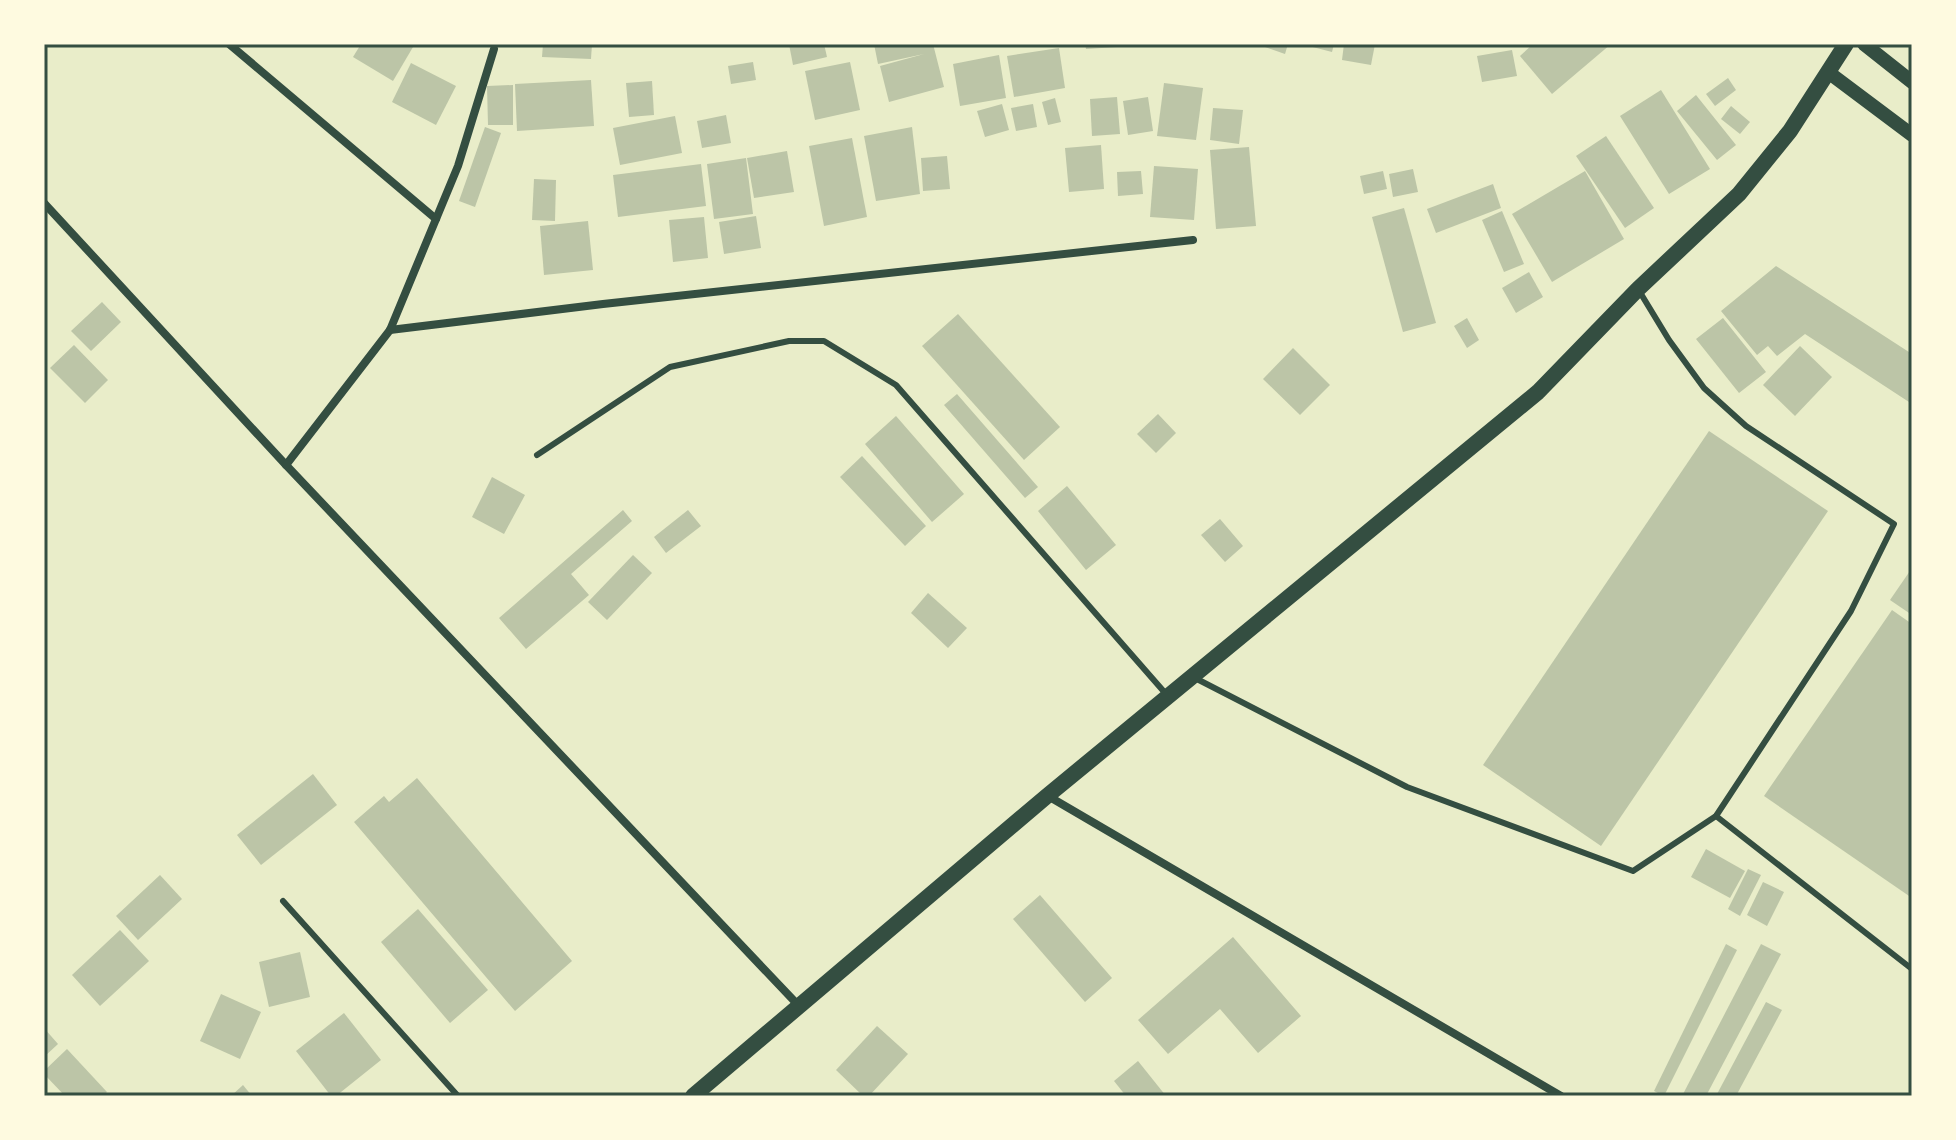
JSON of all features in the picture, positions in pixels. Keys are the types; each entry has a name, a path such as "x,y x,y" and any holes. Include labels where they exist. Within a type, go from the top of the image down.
{"main road":[{"path":"693,1096 1047,796 1538,392 1638,289 1739,194 1790,131 1846,44"}],"street":[{"path":"229,44 436,219"},
{"path":"1864,44 1912,82"},
{"path":"286,465 390,330 458,166 494,49"},
{"path":"1828,72 1912,135"},
{"path":"44,203 286,465 799,1006"},
{"path":"44,220 53,212"},
{"path":"390,330 1193,240"},
{"path":"1047,796 1561,1096"}],"lane":[{"path":"1193,677 1407,787 1633,871 1716,816 1851,611 1894,524 1746,426 1704,388 1669,340 1638,289"},
{"path":"537,455 670,367 789,341 824,341 896,385 1169,697"},
{"path":"1716,816 1912,969"},
{"path":"283,901 458,1096"}],"building":[{"path":"361,44 408,44 413,47 393,81 353,57"},
{"path":"543,44 592,44 591,59 542,57"},
{"path":"789,44 824,44 827,57 793,65"},
{"path":"874,44 933,44 944,87 889,102 880,66 924,54 878,64"},
{"path":"1085,44 1116,44 1117,47 1086,49"},
{"path":"1266,44 1288,44 1285,54 1265,47"},
{"path":"1301,44 1334,44 1332,52"},
{"path":"1344,44 1375,44 1371,65 1342,60"},
{"path":"1533,44 1611,44 1552,94 1520,56"},
{"path":"1059,48 1065,88 1014,97 1007,56"},
{"path":"1512,50 1517,76 1482,82 1477,56"},
{"path":"999,55 1006,98 960,106 953,64"},
{"path":"753,62 756,80 731,84 728,66"},
{"path":"850,62 860,110 815,120 805,71"},
{"path":"411,63 456,86 436,125 392,102"},
{"path":"1728,78 1736,90 1715,106 1706,94"},
{"path":"591,80 594,126 517,131 515,84"},
{"path":"652,81 654,115 629,117 626,83"},
{"path":"1164,83 1203,88 1196,140 1157,136"},
{"path":"513,85 513,125 488,125 487,86"},
{"path":"1661,90 1710,169 1669,194 1620,116"},
{"path":"1696,95 1736,145 1717,160 1677,111"},
{"path":"1117,97 1120,134 1092,136 1090,99"},
{"path":"1148,97 1153,131 1128,135 1123,101"},
{"path":"1055,98 1061,122 1048,125 1042,102"},
{"path":"1002,104 1009,130 985,137 977,111"},
{"path":"1033,104 1037,127 1016,131 1011,108"},
{"path":"1731,106 1750,122 1740,134 1721,119"},
{"path":"1213,108 1243,110 1239,144 1210,140"},
{"path":"726,115 731,143 702,148 697,121"},
{"path":"675,116 682,153 620,165 613,128"},
{"path":"485,127 501,133 475,207 459,201"},
{"path":"912,127 920,194 876,201 864,136"},
{"path":"1606,136 1654,208 1625,228 1576,156"},
{"path":"852,138 867,217 824,226 809,146"},
{"path":"1101,145 1104,189 1069,192 1065,148"},
{"path":"1249,147 1256,226 1216,229 1210,150"},
{"path":"787,151 794,192 754,198 747,158"},
{"path":"947,156 950,189 923,191 921,158"},
{"path":"746,158 753,214 714,219 707,164"},
{"path":"701,164 706,206 618,217 613,175"},
{"path":"1154,166 1198,169 1194,220 1150,217"},
{"path":"1413,169 1418,192 1393,197 1389,174"},
{"path":"1141,171 1143,194 1118,196 1117,172"},
{"path":"1383,171 1387,189 1364,194 1360,176"},
{"path":"1585,171 1624,239 1552,282 1512,214"},
{"path":"534,179 556,180 555,221 532,220"},
{"path":"1493,184 1501,208 1436,233 1427,209"},
{"path":"1404,208 1436,323 1403,332 1372,217"},
{"path":"1502,211 1524,264 1504,272 1482,220"},
{"path":"756,216 761,248 724,254 719,222"},
{"path":"704,217 708,258 673,262 669,220"},
{"path":"588,221 593,270 544,275 540,226"},
{"path":"1776,266 1912,354 1912,398 1909,402 1805,334 1777,356 1768,346 1757,355 1721,311"},
{"path":"1529,272 1543,297 1516,313 1502,288"},
{"path":"102,302 121,322 91,351 71,331"},
{"path":"958,314 1060,427 1024,460 922,346"},
{"path":"1467,318 1479,340 1467,348 1454,326"},
{"path":"1723,318 1766,372 1739,393 1696,339"},
{"path":"74,345 108,380 85,403 50,368"},
{"path":"1800,346 1832,377 1795,416 1763,385"},
{"path":"1293,348 1330,385 1300,415 1263,379"},
{"path":"957,394 1038,487 1025,498 944,405"},
{"path":"1158,414 1176,433 1156,453 1137,434"},
{"path":"896,416 964,494 932,522 865,444"},
{"path":"1709,431 1828,511 1601,846 1483,765"},
{"path":"862,456 926,526 905,546 840,477"},
{"path":"492,477 525,495 504,534 472,517"},
{"path":"1067,486 1116,545 1086,570 1038,511"},
{"path":"623,510 632,521 571,574 589,595 526,649 499,618"},
{"path":"688,510 701,526 666,553 654,537"},
{"path":"1220,519 1243,546 1225,562 1201,535"},
{"path":"633,555 652,573 607,620 588,602"},
{"path":"1912,568 1912,615 1890,600"},
{"path":"928,593 967,628 948,648 911,613"},
{"path":"1892,610 1912,624 1912,898 1764,796"},
{"path":"313,774 337,805 261,865 237,835"},
{"path":"417,778 572,961 515,1011 354,822 384,796 389,802"},
{"path":"1706,849 1745,871 1730,898 1691,877"},
{"path":"1748,869 1761,875 1740,916 1728,909"},
{"path":"160,875 182,899 138,940 116,916"},
{"path":"1763,882 1784,892 1767,926 1747,915"},
{"path":"1040,895 1112,978 1085,1002 1013,919"},
{"path":"418,909 488,990 450,1023 381,942"},
{"path":"120,930 149,961 100,1006 72,975"},
{"path":"1233,937 1301,1016 1258,1053 1220,1009 1168,1054 1138,1020"},
{"path":"1726,944 1737,950 1664,1096 1654,1091"},
{"path":"1761,944 1781,954 1706,1096 1682,1096"},
{"path":"300,952 310,997 269,1007 259,962"},
{"path":"221,994 261,1012 240,1059 200,1041"},
{"path":"1766,1002 1782,1010 1736,1096 1716,1096"},
{"path":"344,1013 381,1060 336,1096 331,1096 296,1051"},
{"path":"877,1026 908,1054 869,1096 863,1096 836,1070"},
{"path":"44,1028 58,1044 44,1057"},
{"path":"67,1049 107,1092 103,1096 65,1096 44,1074"},
{"path":"1138,1061 1166,1096 1126,1096 1114,1081"},
{"path":"243,1085 252,1096 231,1096"}]}
